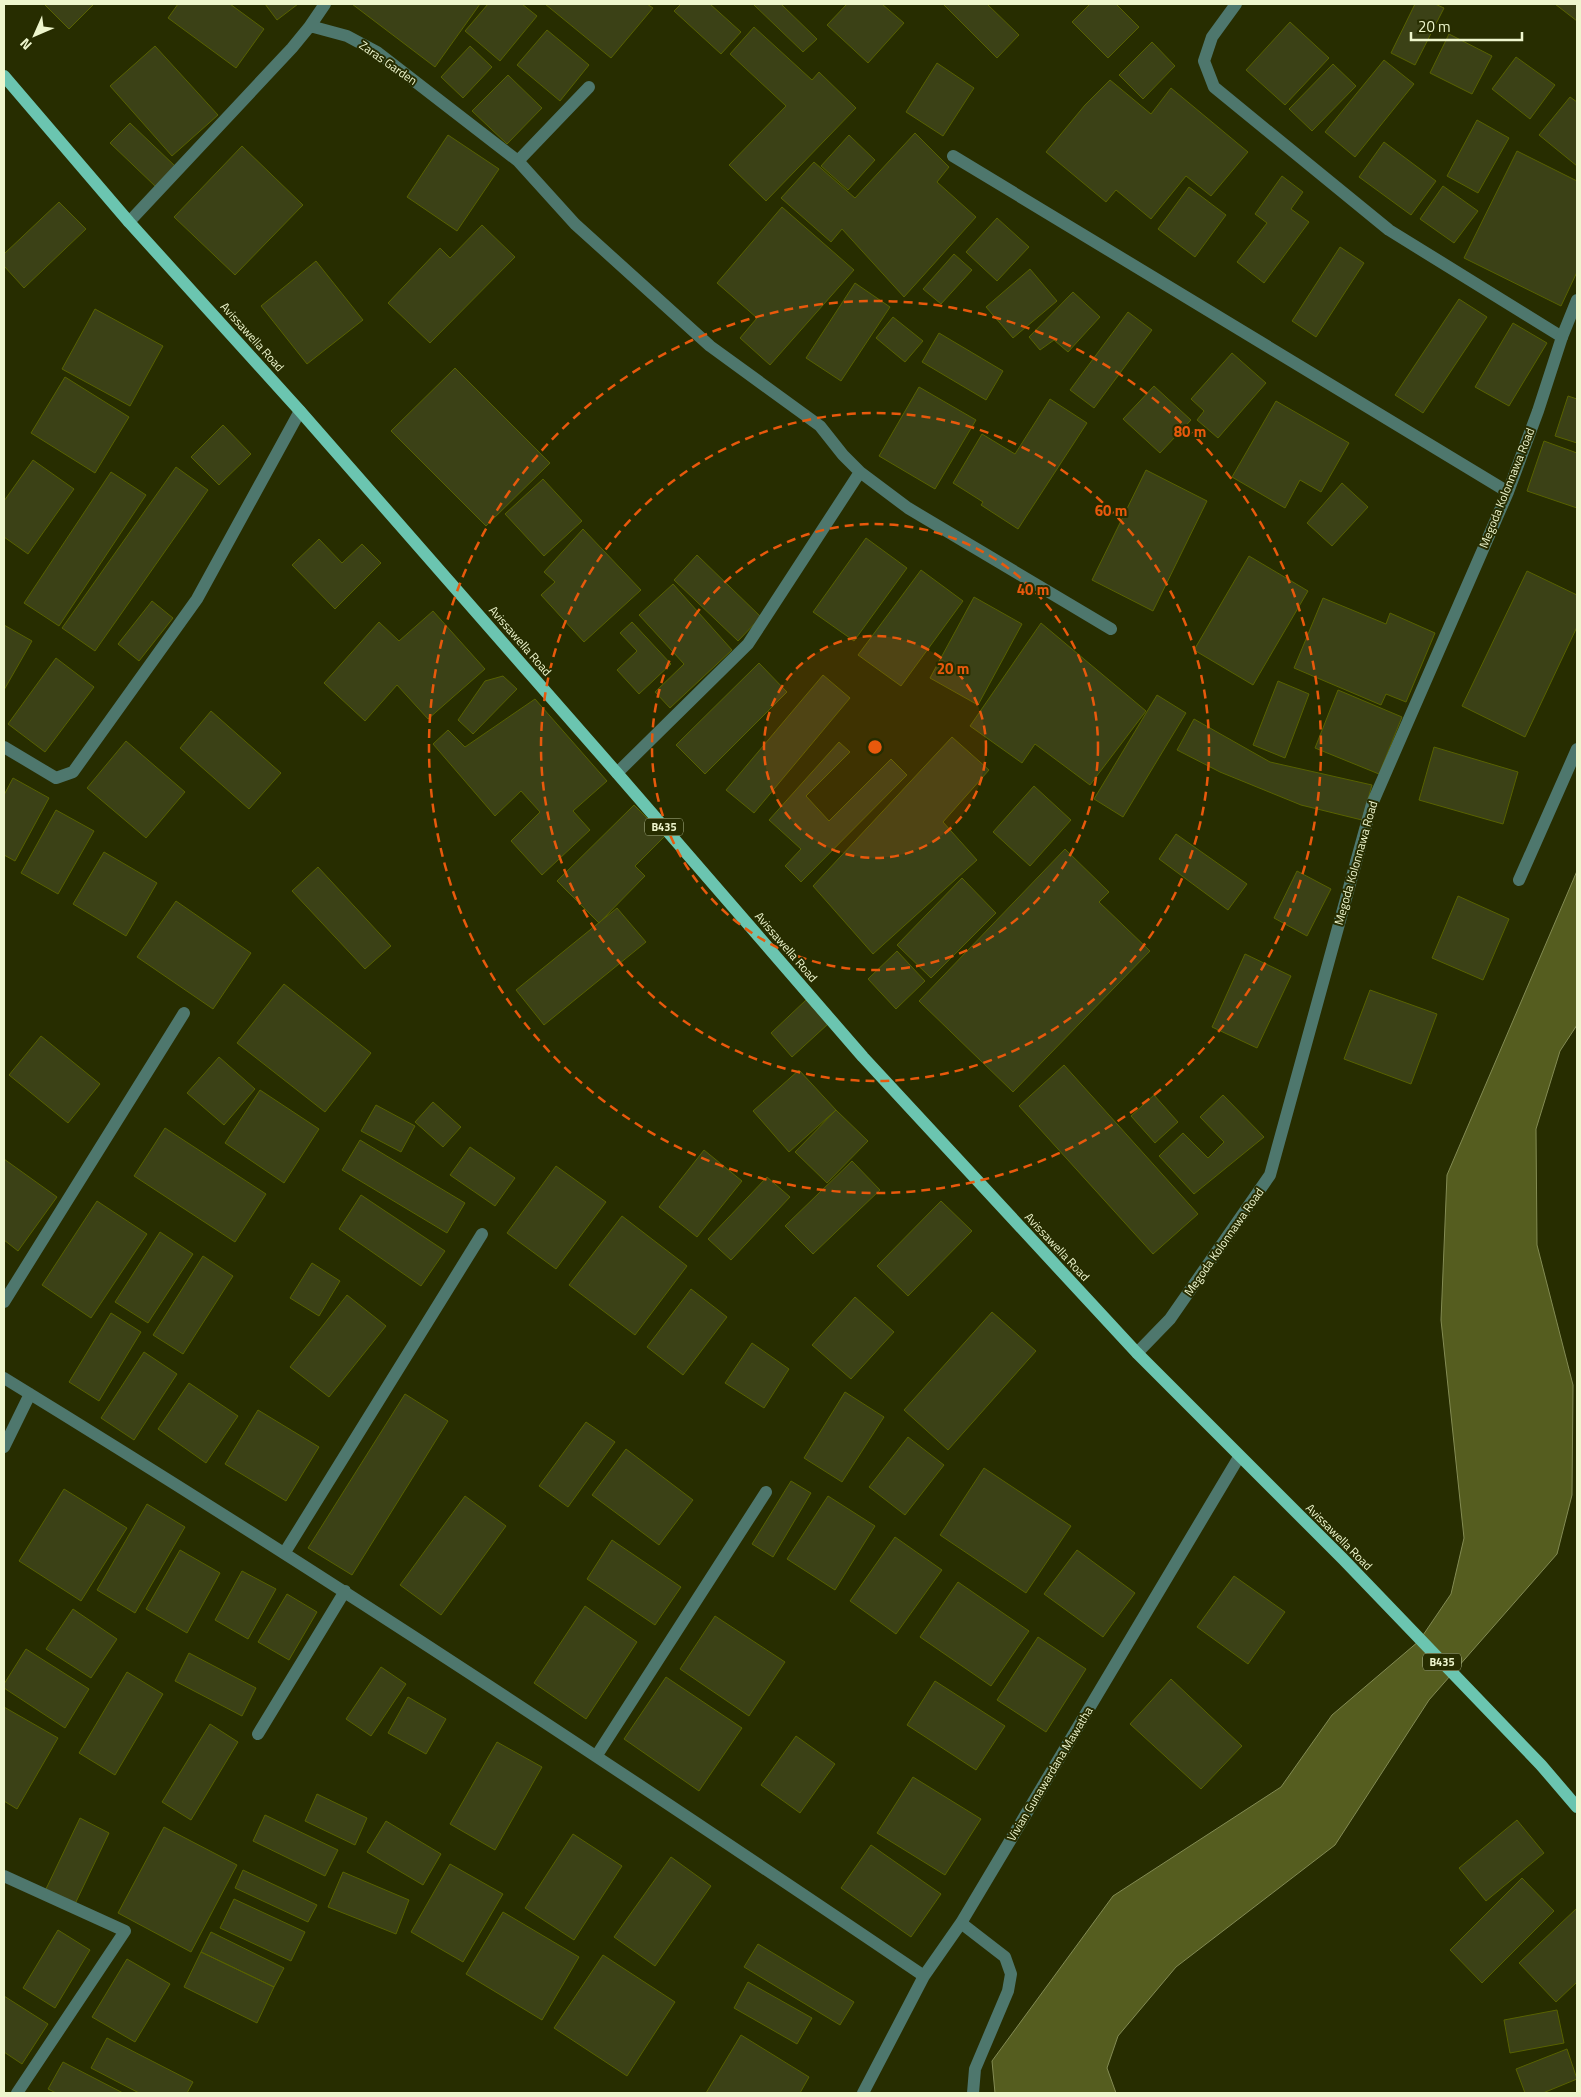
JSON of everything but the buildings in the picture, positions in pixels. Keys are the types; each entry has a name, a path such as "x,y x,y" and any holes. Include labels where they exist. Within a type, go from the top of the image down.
{"main road":[{"name":"Avissawella Road","path":"4,76 129,222 300,411 617,773 862,1057 1137,1353 1342,1559 1541,1765 1577,1808"}],"street":[{"path":"129,222 292,48 325,4"},
{"path":"1236,4 1212,37 1204,61 1214,87 1389,230 1562,337"},
{"name":"Zaras Garden","path":"310,26 347,36 377,52 518,160 576,224 625,269 710,346 820,426 843,455 860,472 908,508 1111,629"},
{"path":"518,160 589,87"},
{"path":"953,156 1508,492"},
{"name":"Megoda Kolonnawa Road","path":"1137,1353 1170,1319 1270,1175 1372,804 1508,492 1562,337 1577,300"},
{"path":"4,747 56,778 73,772 198,599 300,411"},
{"path":"617,773 748,644 860,472"},
{"path":"1519,880 1577,749"},
{"path":"4,1302 184,1013"},
{"path":"285,1552 482,1234"},
{"path":"4,1378 285,1552 597,1755 924,1976"},
{"path":"4,1447 30,1394"},
{"name":"Vivian Gunawardana Mawatha","path":"863,2093 924,1976 961,1923 1239,1457"},
{"path":"597,1755 766,1492"},
{"path":"258,1734 345,1591"},
{"path":"4,1876 125,1931 17,2093"},
{"path":"961,1923 1004,1958 1011,1974 1008,1991 975,2069 973,2093"}],"shaded area":[{"path":"1577,871 1577,1025 1560,1051 1536,1129 1537,1245 1573,1385 1572,1495 1557,1554 1429,1700 1335,1845 1176,1967 1118,2036 1107,2068 1116,2093 995,2093 992,2061 1113,1896 1281,1787 1332,1715 1419,1641 1451,1594 1464,1538 1441,1320 1447,1175"}]}
